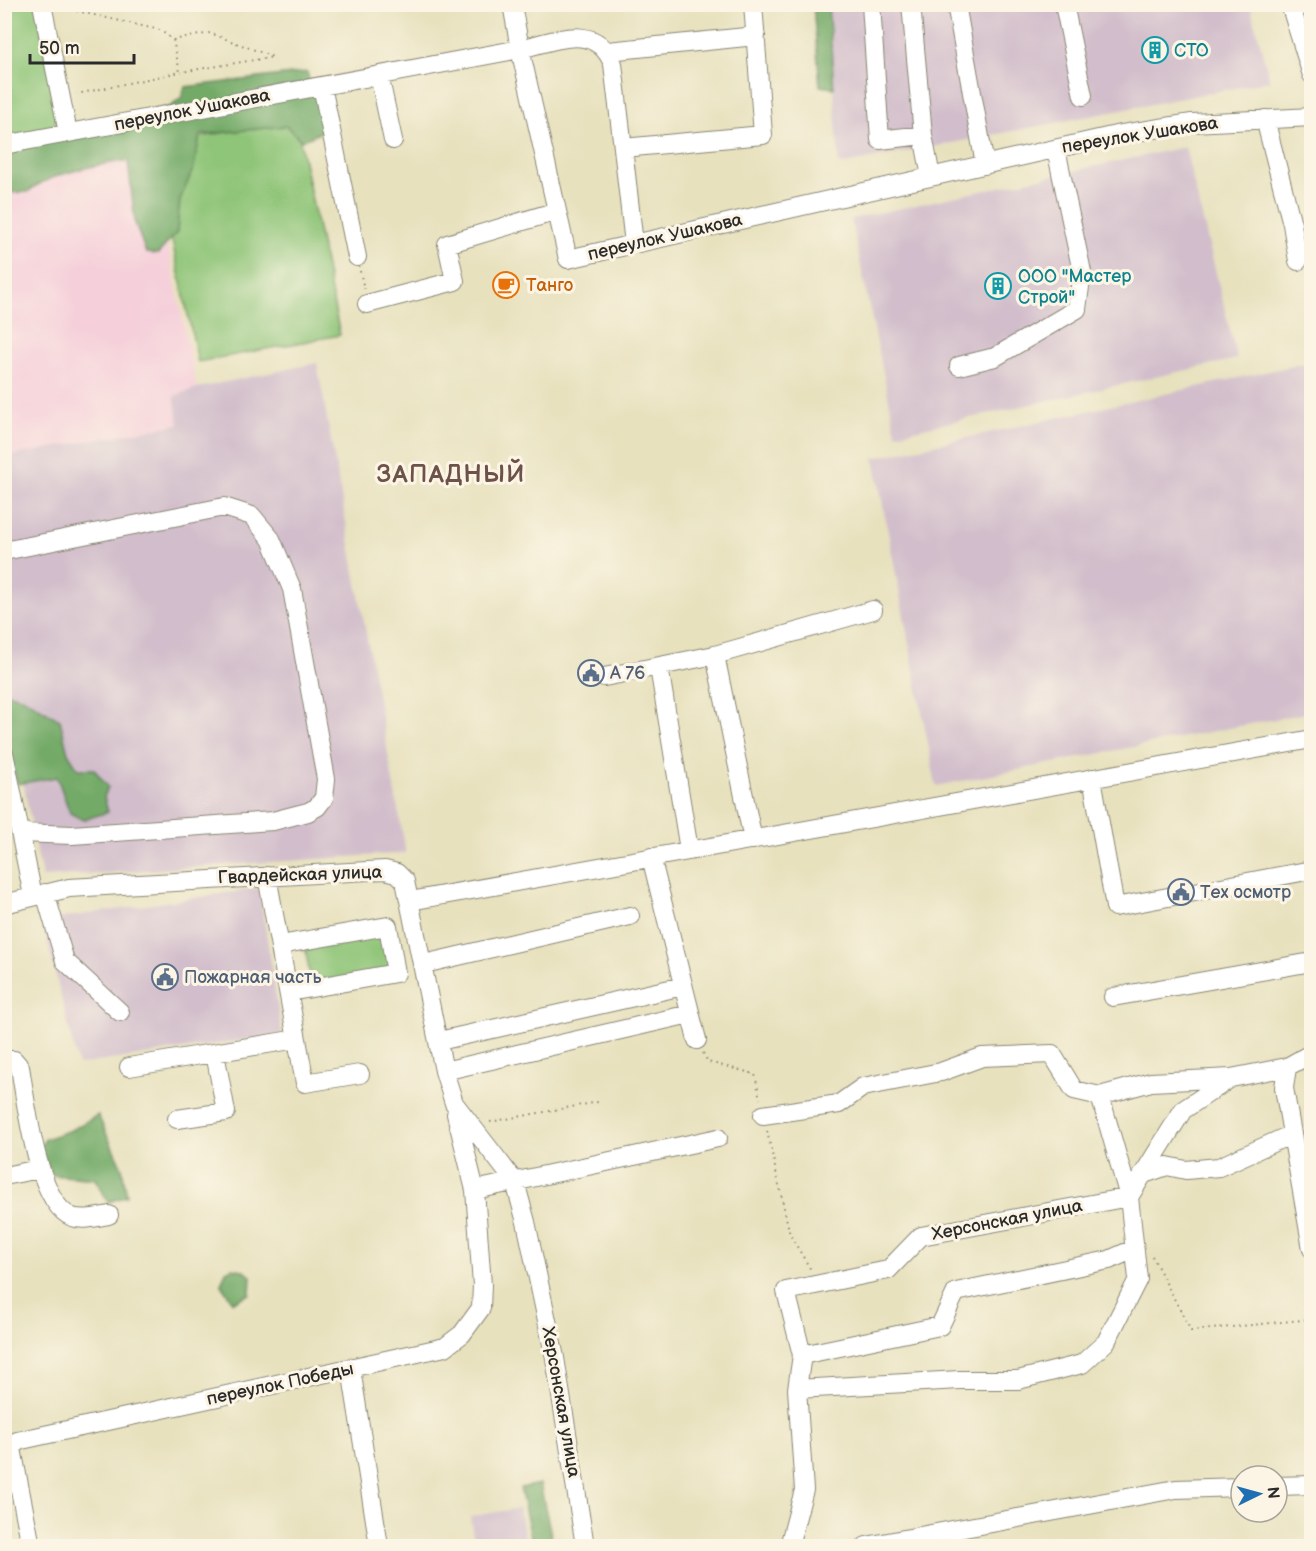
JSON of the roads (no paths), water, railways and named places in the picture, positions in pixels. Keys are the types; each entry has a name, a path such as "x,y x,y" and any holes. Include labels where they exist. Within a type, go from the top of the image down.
{"street":[{"path":"42,4 68,133"},
{"path":"512,4 520,49 576,37 599,42 608,51 613,64 634,244"},
{"path":"623,148 763,135 753,4"},
{"path":"871,4 880,140 923,135"},
{"path":"911,4 923,135 931,177"},
{"path":"956,4 985,165"},
{"path":"1064,4 1083,96"},
{"path":"1290,4 1311,75"},
{"path":"608,51 756,36"},
{"name":"переулок Ушакова","path":"4,146 520,49 568,259 1056,149 1192,123 1311,117"},
{"path":"379,75 393,140"},
{"path":"322,86 357,257"},
{"path":"1265,119 1292,224 1298,261"},
{"path":"959,366 995,357 1077,309 1082,272 1056,149"},
{"path":"368,303 455,281 447,244 557,211"},
{"path":"4,551 224,507 252,516 271,538 292,589 326,779 324,798 317,807 308,812 273,821 72,835 21,833"},
{"path":"604,677 715,655 873,610"},
{"path":"715,655 753,840"},
{"path":"659,667 689,850"},
{"path":"410,901 1311,739"},
{"path":"4,753 11,812 21,833 39,895 64,961 120,1012"},
{"path":"1092,778 1115,907 1311,870"},
{"path":"651,857 697,1040"},
{"name":"Гвардейская улица","path":"4,904 69,888 385,870 397,873 405,881 410,901 444,1071 454,1103"},
{"path":"267,876 305,1083 360,1074"},
{"path":"424,964 630,916"},
{"path":"280,945 388,926 396,973 289,992"},
{"path":"1113,997 1311,963"},
{"path":"439,1041 683,986"},
{"path":"444,1071 690,1014"},
{"path":"129,1067 297,1039"},
{"path":"177,1119 226,1112 215,1053"},
{"path":"763,1114 839,1104 863,1087 941,1072 982,1057 1052,1054 1074,1090 1100,1096 1151,1082 1231,1078 1287,1067 1311,1053"},
{"path":"4,1060 14,1060 20,1067 39,1169 63,1212 78,1218 109,1215"},
{"path":"1287,1067 1284,1088 1311,1241"},
{"path":"1129,1197 1183,1110 1231,1078"},
{"path":"797,1389 960,1380 1018,1380 1082,1364 1106,1342 1137,1280 1143,1252 1100,1096"},
{"path":"454,1103 515,1182"},
{"path":"454,1103 476,1190 718,1138"},
{"path":"1144,1174 1167,1166 1186,1170 1218,1167 1292,1134"},
{"path":"4,1176 39,1169"},
{"name":"Херсонская улица","path":"515,1182 526,1222 555,1358 585,1546"},
{"name":"переулок Победы","path":"31,1546 12,1449 17,1441 445,1347 462,1334 481,1308 482,1285 476,1190"},
{"name":"Херсонская улица","path":"802,1355 786,1291 888,1270 921,1236 1129,1197"},
{"path":"789,1546 804,1490 797,1389 802,1355 940,1326 956,1292 1143,1252"},
{"path":"351,1369 378,1546"},
{"path":"1289,1486 1311,1485"},
{"path":"866,1546 1176,1489 1229,1487"}],"place":[{"name":"СТО","path":"1155,50"},
{"name":"Танго","path":"506,285"},
{"name":"ООО \"Мастер Строй\"","path":"998,286"},
{"name":"А 76","path":"591,673"},
{"name":"Тех осмотр","path":"1181,892"},
{"name":"Пожарная часть","path":"165,977"}],"district":[{"name":"ЗАПАДНЫЙ","path":"451,474"}]}
